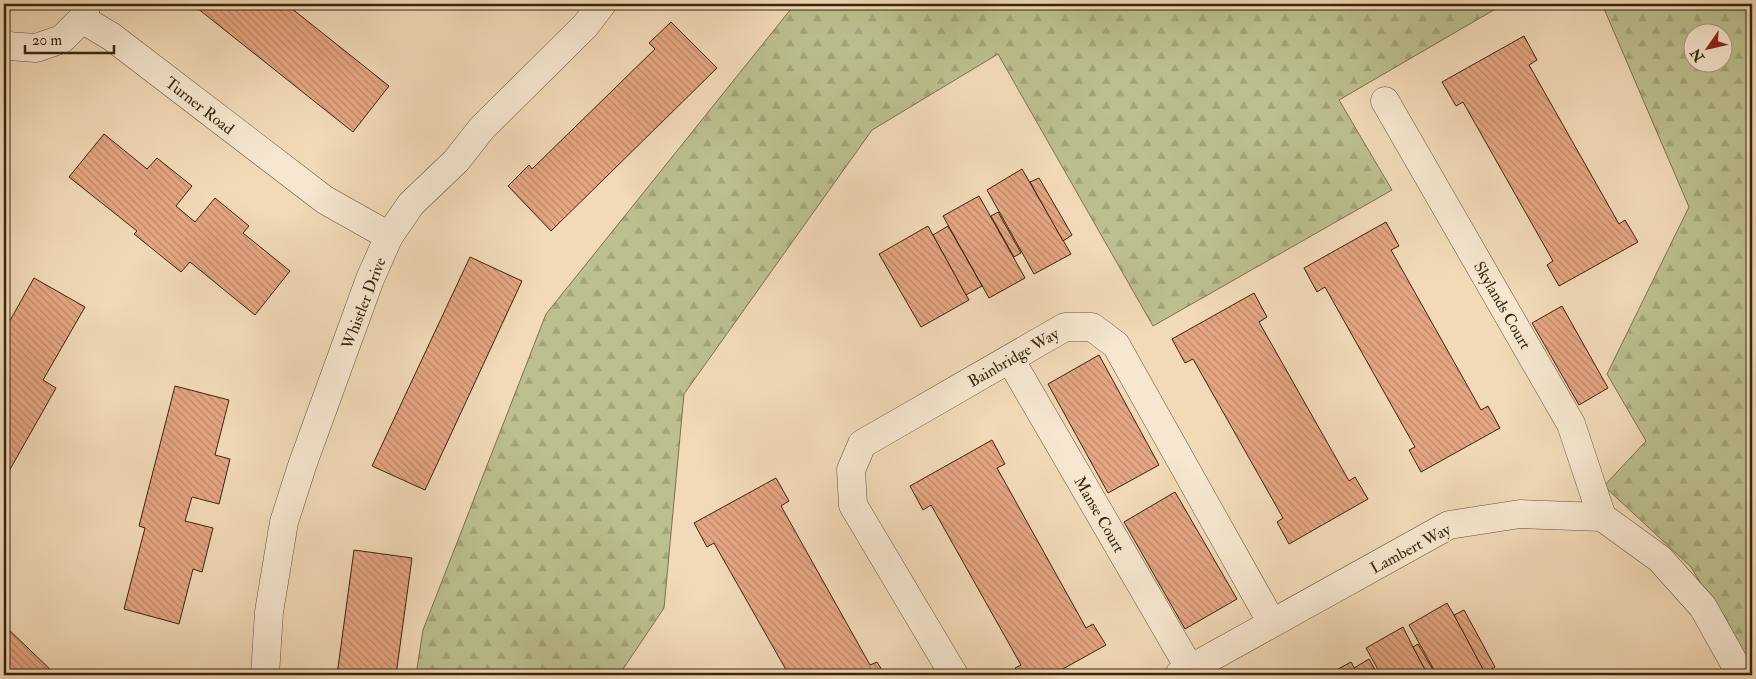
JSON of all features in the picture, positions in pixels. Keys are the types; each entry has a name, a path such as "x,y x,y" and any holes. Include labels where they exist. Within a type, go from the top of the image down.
{"street":[{"name":"Whistler Drive","path":"266,675 269,612 284,522 302,463 370,279 389,236 410,204 456,161 482,128 585,26 602,4"},
{"name":"Turner Road","path":"5,49 36,48 62,39 85,12 112,37 324,200 389,236"},
{"name":"Skylands Court","path":"1385,101 1571,424 1602,517"},
{"name":"Bainbridge Way","path":"954,675 853,505 851,470 862,444 1065,327 1092,327 1116,345 1272,623"},
{"name":"Manse Court","path":"1010,359 1184,672"},
{"name":"Lambert Way","path":"1184,672 1449,525 1520,514 1602,517"},
{"path":"1602,517 1660,559 1703,607 1741,675"}],"green space":[{"path":"795,4 1504,4 1339,100 1392,190 1153,326 998,54 872,130 684,394 664,608 619,675 416,675 423,630 546,314"},
{"path":"1602,4 1752,4 1752,653 1745,658 1691,567 1604,486 1646,441 1607,374 1689,207"}],"building":[{"path":"192,4 286,4 389,86 353,132"},
{"path":"671,22 717,68 551,231 508,186 529,165 532,169 655,49 649,43"},
{"path":"1524,36 1537,60 1529,65 1619,224 1625,220 1638,242 1559,286 1547,265 1553,261 1463,102 1456,106 1442,82"},
{"path":"104,134 147,169 157,158 192,186 176,206 195,222 215,198 249,226 243,233 290,271 255,315 190,262 181,272 134,234 137,231 69,177"},
{"path":"1022,169 1071,254 1034,274 987,190"},
{"path":"1039,178 1072,235 1063,241 1030,182"},
{"path":"979,196 1025,278 989,298 943,216"},
{"path":"998,212 1021,253 1014,257 991,216"},
{"path":"1386,222 1399,246 1391,250 1481,410 1488,406 1500,428 1421,472 1409,450 1415,447 1325,287 1317,292 1304,268"},
{"path":"928,226 969,300 921,327 879,254"},
{"path":"948,226 982,286 966,295 933,235"},
{"path":"470,257 522,281 425,490 372,466"},
{"path":"34,278 85,307 43,380 56,388 4,480 4,331"},
{"path":"1254,293 1267,317 1259,322 1349,481 1355,477 1368,499 1289,544 1277,522 1283,518 1193,359 1185,363 1172,339"},
{"path":"1562,306 1608,388 1579,405 1532,323"},
{"path":"1099,355 1159,465 1108,493 1048,384"},
{"path":"175,386 229,400 215,455 230,459 219,504 192,497 185,521 213,528 202,572 193,569 179,624 124,609 145,528 139,526"},
{"path":"992,440 1005,464 997,468 1086,628 1093,624 1106,645 1052,675 1019,675 1015,668 1021,665 931,505 923,510 910,486"},
{"path":"776,478 789,501 781,506 870,665 877,662 885,675 789,675 714,543 707,547 694,523"},
{"path":"1175,492 1237,599 1185,629 1124,522"},
{"path":"354,550 412,558 396,675 337,675"},
{"path":"1447,603 1487,675 1437,675 1409,625"},
{"path":"1464,610 1495,667 1485,673 1454,615"},
{"path":"4,625 56,675 4,675"},
{"path":"1403,627 1428,675 1381,675 1366,648"},
{"path":"1418,644 1436,675 1428,675 1413,647"},
{"path":"1369,659 1378,675 1358,675 1354,668"},
{"path":"1351,662 1358,675 1327,675"}]}
